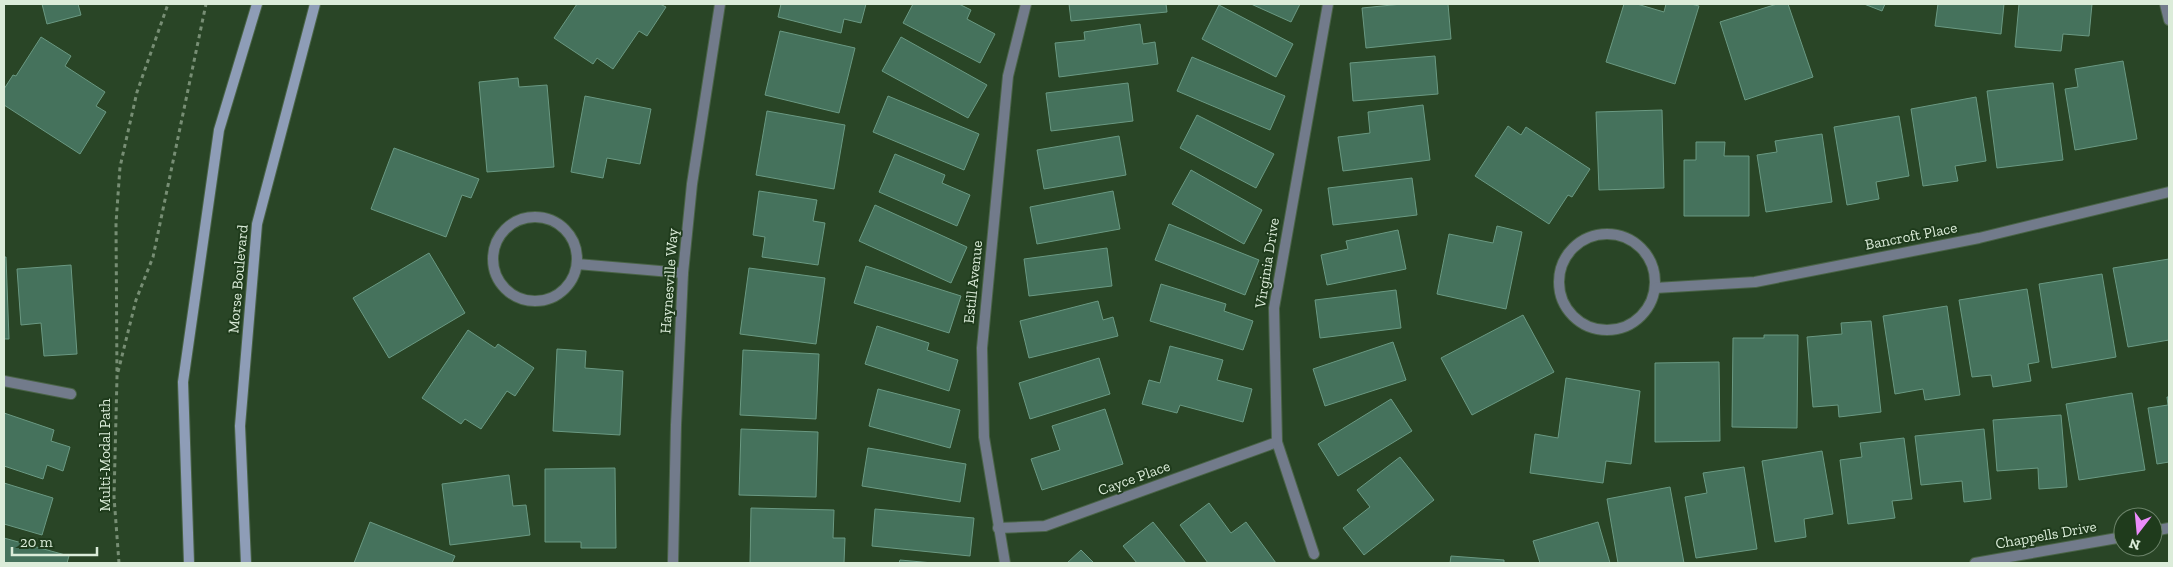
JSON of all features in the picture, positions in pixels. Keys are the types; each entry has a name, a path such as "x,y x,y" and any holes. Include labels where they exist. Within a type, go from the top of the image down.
{"main road":[{"path":"189,563 183,382 219,130 257,4"},
{"name":"Morse Boulevard","path":"246,563 240,426 257,224 315,4"}],"street":[{"name":"Haynesville Way","path":"673,563 676,425 683,273 692,184 720,4"},
{"name":"Estill Avenue","path":"1005,563 984,437 982,348 1008,76 1026,4"},
{"name":"Virginia Drive","path":"1314,554 1277,442 1274,308 1328,4"},
{"path":"2165,4 2169,20"},
{"name":"Bancroft Place","path":"1655,288 1755,282 1979,238 2169,192"},
{"path":"539,217 552,220 563,227 572,238 577,250 578,264 574,278 565,290 553,298 538,302 523,300 510,294 499,284 493,270 492,255 495,242 503,231 513,223 526,218 539,217"},
{"path":"1613,234 1628,238 1645,253 1655,273 1655,288 1650,305 1640,318 1626,327 1609,330 1592,328 1578,320 1566,308 1560,293 1559,276 1563,262 1572,249 1584,240 1598,235 1613,234"},
{"path":"578,264 683,273"},
{"path":"4,381 71,394"},
{"name":"Cayce Place","path":"998,528 1045,526 1277,442"},
{"name":"Chappells Drive","path":"1975,563 2113,539"}],"path":[{"path":"117,377 116,223 120,167 137,92 168,4"},
{"path":"117,377 136,300 153,257 206,4"},
{"name":"Multi-Modal Path","path":"117,377 114,497 119,563"}],"building":[{"path":"42,4 78,4 81,15 47,24"},
{"path":"577,4 660,4 666,7 647,36 639,31 613,69 597,58 593,64 554,38"},
{"path":"781,4 866,4 861,23 844,19 841,33 778,17"},
{"path":"913,4 959,4 971,10 967,19 995,34 980,63 903,23"},
{"path":"1069,4 1166,4 1167,12 1071,21"},
{"path":"1251,4 1300,4 1291,22"},
{"path":"1402,4 1448,4 1451,39 1366,48 1362,8"},
{"path":"1624,4 1637,4 1664,12 1666,4 1691,4 1699,6 1675,84 1606,62"},
{"path":"1777,4 1788,4 1813,77 1745,100 1720,22"},
{"path":"1864,4 1885,4 1882,11"},
{"path":"1938,4 2004,4 2001,34 1935,26"},
{"path":"2019,4 2092,4 2089,36 2063,34 2061,51 2015,47"},
{"path":"1219,5 1293,44 1276,77 1202,39"},
{"path":"1140,24 1143,44 1155,42 1158,64 1059,77 1055,43 1085,40 1084,32"},
{"path":"780,31 855,48 839,113 765,95"},
{"path":"41,37 71,56 65,66 105,92 96,106 106,112 80,154 4,105 4,89 13,75 16,76"},
{"path":"901,37 987,85 968,118 882,71"},
{"path":"1435,56 1438,94 1353,101 1350,63"},
{"path":"1192,57 1285,96 1270,130 1177,91"},
{"path":"2123,61 2137,139 2075,150 2065,89 2078,87 2075,69"},
{"path":"518,78 519,87 547,85 554,167 487,172 479,82"},
{"path":"1128,83 1133,121 1051,131 1046,93"},
{"path":"2053,83 2063,160 1997,168 1987,91"},
{"path":"585,96 651,109 640,164 607,158 603,178 571,172"},
{"path":"888,96 979,134 964,170 873,132"},
{"path":"1976,97 1986,161 1955,166 1958,181 1923,186 1911,109"},
{"path":"1423,105 1430,160 1343,171 1338,137 1370,133 1368,112"},
{"path":"1662,110 1664,188 1599,190 1596,112"},
{"path":"767,111 845,125 834,189 756,175"},
{"path":"1197,115 1274,154 1256,188 1180,148"},
{"path":"1899,116 1909,176 1876,182 1879,199 1847,205 1834,127"},
{"path":"1508,126 1521,135 1526,127 1590,169 1572,197 1568,195 1549,224 1475,176"},
{"path":"1822,134 1832,202 1766,212 1757,155 1777,152 1775,141"},
{"path":"1119,136 1126,175 1044,189 1037,150"},
{"path":"1696,142 1725,142 1724,156 1749,156 1749,216 1684,216 1684,160 1696,160"},
{"path":"394,148 479,179 471,198 462,195 446,237 371,209"},
{"path":"895,154 945,175 942,183 970,195 957,226 879,192"},
{"path":"1191,170 1262,210 1244,244 1172,204"},
{"path":"1412,178 1417,215 1333,225 1328,188"},
{"path":"759,191 817,200 813,221 825,223 818,265 762,257 765,237 753,235"},
{"path":"1113,191 1120,229 1037,244 1030,207"},
{"path":"875,205 967,247 951,283 859,241"},
{"path":"1169,224 1259,260 1245,295 1155,260"},
{"path":"1497,226 1522,232 1506,309 1437,294 1449,234 1493,243"},
{"path":"1398,230 1406,269 1327,285 1321,255 1348,249 1346,241"},
{"path":"1107,248 1112,286 1029,296 1024,259"},
{"path":"429,253 465,313 389,358 353,298"},
{"path":"4,257 6,257 9,339 4,339"},
{"path":"2169,259 2169,340 2128,347 2113,268"},
{"path":"71,265 77,354 44,356 41,323 21,325 17,269"},
{"path":"866,266 961,296 949,333 854,303"},
{"path":"749,268 825,278 816,344 740,334"},
{"path":"2102,274 2116,357 2052,368 2039,284"},
{"path":"1161,284 1226,304 1224,311 1253,321 1243,350 1150,321"},
{"path":"2027,289 2039,362 2028,364 2031,381 1993,387 1991,375 1972,377 1959,300"},
{"path":"1396,290 1401,328 1320,338 1315,300"},
{"path":"1098,301 1103,320 1113,317 1118,336 1029,358 1020,321"},
{"path":"1947,306 1960,395 1925,400 1923,389 1895,394 1883,316"},
{"path":"1523,315 1554,372 1472,415 1441,358"},
{"path":"1871,321 1881,412 1839,417 1838,405 1813,407 1807,337 1842,334 1841,323"},
{"path":"877,326 929,343 927,350 958,360 949,391 865,364"},
{"path":"468,330 495,348 498,344 534,368 515,396 507,391 481,429 465,419 461,424 422,398"},
{"path":"1764,335 1798,335 1797,428 1732,427 1733,338 1764,338"},
{"path":"1393,342 1406,380 1325,406 1313,369"},
{"path":"1170,346 1223,360 1217,380 1252,389 1243,422 1180,405 1177,413 1142,404 1149,380 1160,383"},
{"path":"557,349 586,351 585,368 623,371 620,435 553,431"},
{"path":"743,350 819,354 816,419 740,415"},
{"path":"1099,358 1110,394 1030,419 1019,383"},
{"path":"1719,362 1720,441 1655,442 1655,363"},
{"path":"1566,378 1640,391 1631,464 1606,461 1603,483 1530,473 1535,434 1558,438"},
{"path":"878,389 960,410 950,448 869,426"},
{"path":"2132,393 2145,470 2079,480 2066,404"},
{"path":"2167,397 2169,397 2169,462 2157,464 2148,408 2168,405"},
{"path":"1391,399 1412,431 1338,476 1318,444"},
{"path":"1105,409 1123,464 1042,490 1031,459 1060,450 1052,426"},
{"path":"4,413 54,430 51,441 70,447 63,471 47,465 43,479 4,466"},
{"path":"2061,415 2067,487 2039,489 2038,468 1997,471 1993,420"},
{"path":"741,429 818,432 816,497 739,495"},
{"path":"1984,429 1991,499 1964,502 1962,481 1921,485 1915,436"},
{"path":"1904,438 1912,499 1892,501 1895,518 1848,524 1840,460 1862,457 1860,443"},
{"path":"868,448 966,464 960,502 862,486"},
{"path":"1822,451 1833,514 1804,519 1806,537 1775,542 1762,461"},
{"path":"1400,457 1434,500 1364,555 1343,528 1370,507 1357,490"},
{"path":"1744,467 1757,549 1696,558 1685,497 1707,493 1703,473"},
{"path":"615,468 616,548 581,548 581,542 545,542 545,469"},
{"path":"509,475 513,506 526,505 530,535 450,545 442,484"},
{"path":"4,483 53,498 42,535 4,524"},
{"path":"1670,487 1684,563 1618,563 1607,499"},
{"path":"1209,503 1231,533 1246,522 1276,563 1208,563 1180,525"},
{"path":"751,508 834,510 833,538 845,538 844,563 750,563"},
{"path":"875,509 974,518 970,556 872,546"},
{"path":"370,522 455,556 452,563 354,563"},
{"path":"1153,522 1186,563 1137,563 1123,546"},
{"path":"1598,522 1610,563 1540,563 1533,541"},
{"path":"4,538 69,556 67,563 4,563"},
{"path":"1081,550 1094,563 1067,563"},
{"path":"1451,556 1504,560 1504,563 1450,563"},
{"path":"900,560 933,563 899,563"}]}
